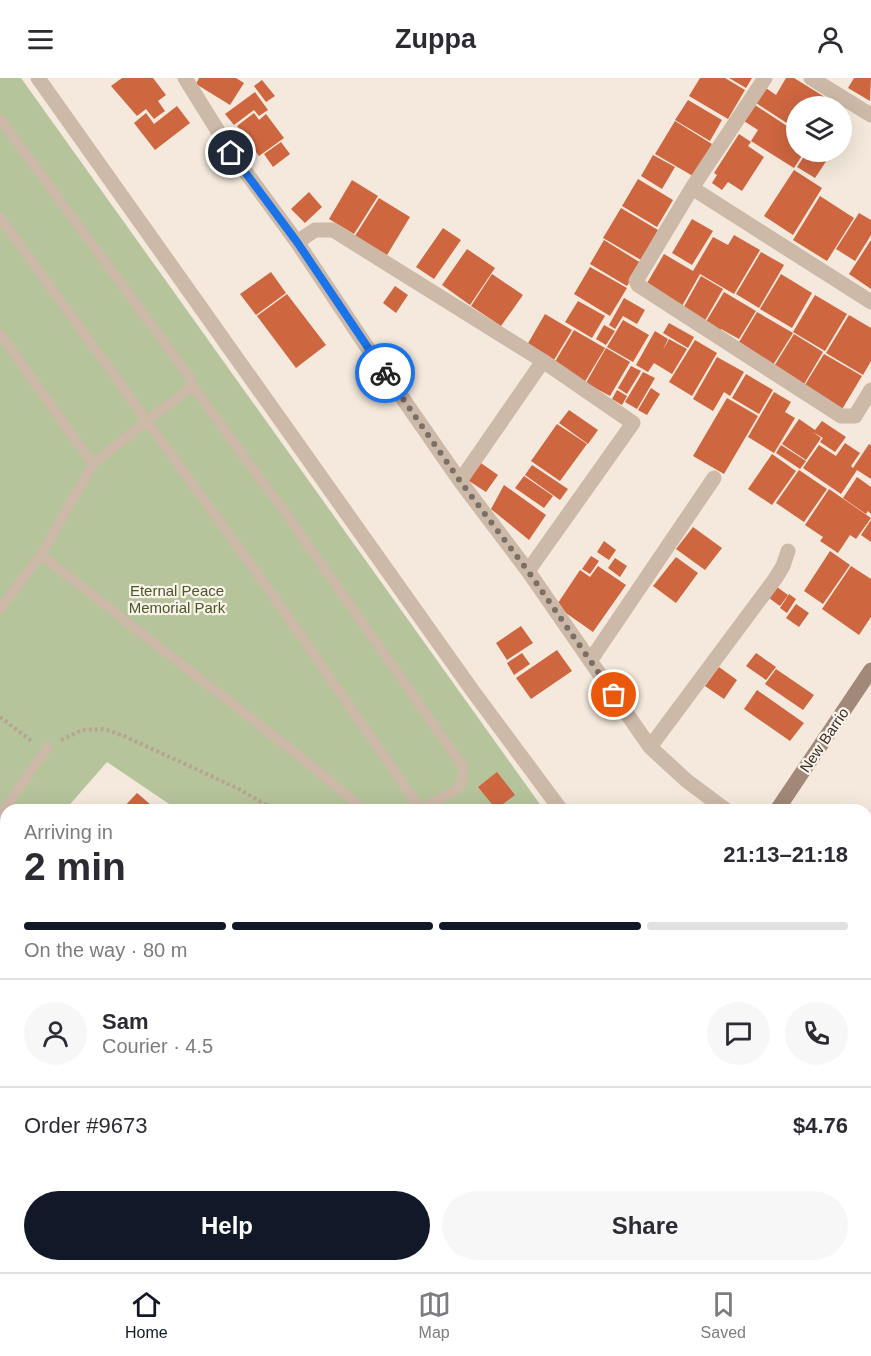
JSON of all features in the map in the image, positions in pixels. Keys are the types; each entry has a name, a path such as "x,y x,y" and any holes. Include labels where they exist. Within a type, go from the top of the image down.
{"main road":[{"name":"New Barrio","path":"781,804 870,676"}],"street":[{"path":"38,78 471,690 556,804"},
{"path":"185,78 231,153 297,242 364,344 460,481 528,571 650,747 687,781 718,804"},
{"path":"765,78 692,188 636,281 638,285 841,416 855,416 871,390"},
{"path":"811,78 871,115"},
{"path":"692,188 871,302"},
{"path":"297,242 315,230 333,230 543,361 633,423 528,571"},
{"path":"460,481 543,361"},
{"path":"590,661 714,478"},
{"path":"650,747 775,579 788,551"}],"lane":[{"path":"0,119 192,380 192,385 292,522 464,768 462,782 456,790 429,804"},
{"path":"0,217 270,591 417,804"},
{"path":"0,334 93,464"},
{"path":"0,609 41,555 93,464 192,385"},
{"path":"41,555 303,758 357,804"},
{"path":"8,804 48,747"}],"path":[{"path":"0,717 39,746 48,747 82,730 104,729 237,788 265,804"}],"green space":[{"name":"Eternal Peace Memorial Park","path":"0,78 21,78 540,804 169,804 107,762 70,804 0,804"}],"building":[{"path":"122,78 153,78 166,95 158,101 165,111 154,119 146,109 137,116 111,86"},
{"path":"199,78 236,78 244,83 230,105 196,84"},
{"path":"700,78 725,78 745,90 728,119 689,96"},
{"path":"729,78 752,78 746,88"},
{"path":"786,78 794,78 823,96 786,96 786,122 756,103 766,88 776,95"},
{"path":"854,78 871,78 870,101 848,88"},
{"path":"262,80 275,96 266,102 254,86"},
{"path":"255,92 268,110 259,116 254,110 234,125 225,114"},
{"path":"688,100 722,120 710,141 675,120"},
{"path":"755,105 786,125 786,162 798,162 794,168 751,141 758,130 744,121"},
{"path":"177,106 190,123 155,150 134,123 146,113 154,124"},
{"path":"254,113 259,120 266,114 284,138 259,156 237,126"},
{"path":"675,121 712,144 693,176 655,154"},
{"path":"739,134 751,142 748,146 764,157 742,191 728,182 722,190 712,183 717,175 714,173"},
{"path":"281,142 290,154 273,167 264,154"},
{"path":"653,155 675,167 662,189 641,176"},
{"path":"800,162 826,162 815,178 797,167"},
{"path":"794,170 822,188 793,235 764,216"},
{"path":"638,179 673,200 657,227 622,206"},
{"path":"352,180 378,196 354,234 329,219"},
{"path":"309,192 322,207 305,223 291,209"},
{"path":"820,196 854,218 827,261 793,240"},
{"path":"379,198 410,217 387,255 355,236"},
{"path":"621,208 658,230 641,260 603,238"},
{"path":"859,213 871,220 871,235 855,261 836,249"},
{"path":"692,219 713,231 692,265 672,253"},
{"path":"443,228 461,240 434,279 416,267"},
{"path":"734,235 760,250 734,294 700,274 682,306 646,285 664,254 693,271 713,237 728,245"},
{"path":"604,240 641,263 627,286 590,264"},
{"path":"871,240 871,289 849,274"},
{"path":"467,249 495,268 470,305 442,285"},
{"path":"761,252 784,265 759,308 736,294"},
{"path":"590,267 627,288 610,316 574,294"},
{"path":"271,272 286,293 256,315 240,294"},
{"path":"492,274 523,295 501,326 471,306"},
{"path":"781,274 812,293 792,328 760,309"},
{"path":"701,276 723,289 703,324 681,312"},
{"path":"395,286 408,295 396,313 383,303"},
{"path":"724,292 756,311 739,339 721,329 718,334 704,325"},
{"path":"287,294 326,345 296,368 257,316"},
{"path":"815,295 847,314 825,351 793,332"},
{"path":"624,298 645,310 637,324 623,316 615,329 609,325"},
{"path":"578,301 605,316 592,338 565,322"},
{"path":"757,312 793,333 773,365 738,344"},
{"path":"545,314 572,330 554,360 527,345"},
{"path":"849,315 871,328 871,361 863,375 826,353"},
{"path":"623,320 649,335 633,362 607,347"},
{"path":"669,323 694,337 688,348 663,333"},
{"path":"604,325 615,331 606,345 596,339"},
{"path":"574,330 605,348 584,383 553,365"},
{"path":"655,331 668,339 663,350 669,339 687,349 672,374 654,363 648,372 636,365"},
{"path":"794,334 823,352 803,386 773,368"},
{"path":"695,340 717,353 692,396 669,382"},
{"path":"606,348 630,362 610,396 586,383"},
{"path":"824,354 862,376 841,411 803,388"},
{"path":"717,357 744,372 730,396 724,392 713,411 693,399"},
{"path":"631,366 641,371 627,394 618,388"},
{"path":"643,372 655,378 637,409 625,402"},
{"path":"746,374 773,390 759,414 732,398"},
{"path":"651,388 660,394 647,415 638,410"},
{"path":"617,390 627,396 622,405 612,399"},
{"path":"774,392 791,402 785,412 795,418 774,453 748,437"},
{"path":"727,398 758,416 724,474 693,456"},
{"path":"569,410 598,430 588,444 559,423"},
{"path":"799,419 815,430 822,421 846,437 835,452 820,442 823,438 813,432 821,438 806,460 782,444"},
{"path":"557,424 587,444 560,481 531,461"},
{"path":"845,443 860,453 851,466 853,468 869,444 871,445 871,479 857,470 841,494 803,468 819,445 836,456"},
{"path":"781,445 806,461 800,469 776,453"},
{"path":"772,454 796,471 772,505 748,489"},
{"path":"478,461 498,475 486,492 466,479"},
{"path":"532,465 568,489 560,500 525,475"},
{"path":"799,470 827,489 804,522 776,503"},
{"path":"524,476 553,496 544,508 515,488"},
{"path":"857,477 871,487 871,514 868,511 866,514 843,498"},
{"path":"504,485 546,515 529,540 491,509"},
{"path":"829,489 871,518 856,539 850,535 838,553 820,541 823,537 805,525"},
{"path":"871,520 871,542 861,535"},
{"path":"693,527 722,548 705,570 676,549"},
{"path":"604,541 616,550 609,560 597,552"},
{"path":"830,551 850,565 823,604 804,591"},
{"path":"591,556 599,561 590,574 582,569"},
{"path":"676,557 698,573 676,603 653,586"},
{"path":"615,558 627,566 620,577 608,568"},
{"path":"598,566 626,585 593,632 556,606 580,570 590,577"},
{"path":"851,566 871,579 871,617 859,635 822,609"},
{"path":"777,587 788,595 780,606 769,598"},
{"path":"789,594 796,599 787,613 780,608"},
{"path":"796,604 809,613 799,627 786,618"},
{"path":"521,626 533,643 507,660 496,643"},
{"path":"557,650 572,671 531,699 516,678"},
{"path":"522,653 530,664 514,675 507,663"},
{"path":"756,653 776,667 766,680 746,666"},
{"path":"719,667 737,680 724,699 705,686"},
{"path":"776,669 814,695 803,710 765,684"},
{"path":"757,690 804,723 790,741 744,709"},
{"path":"497,772 515,795 503,804 492,804 478,787"},
{"path":"137,793 150,804 127,804"}],"way so far":[{"path":"385,373 614,695"}],"route":[{"path":"231,153 297,242 385,373"}]}
